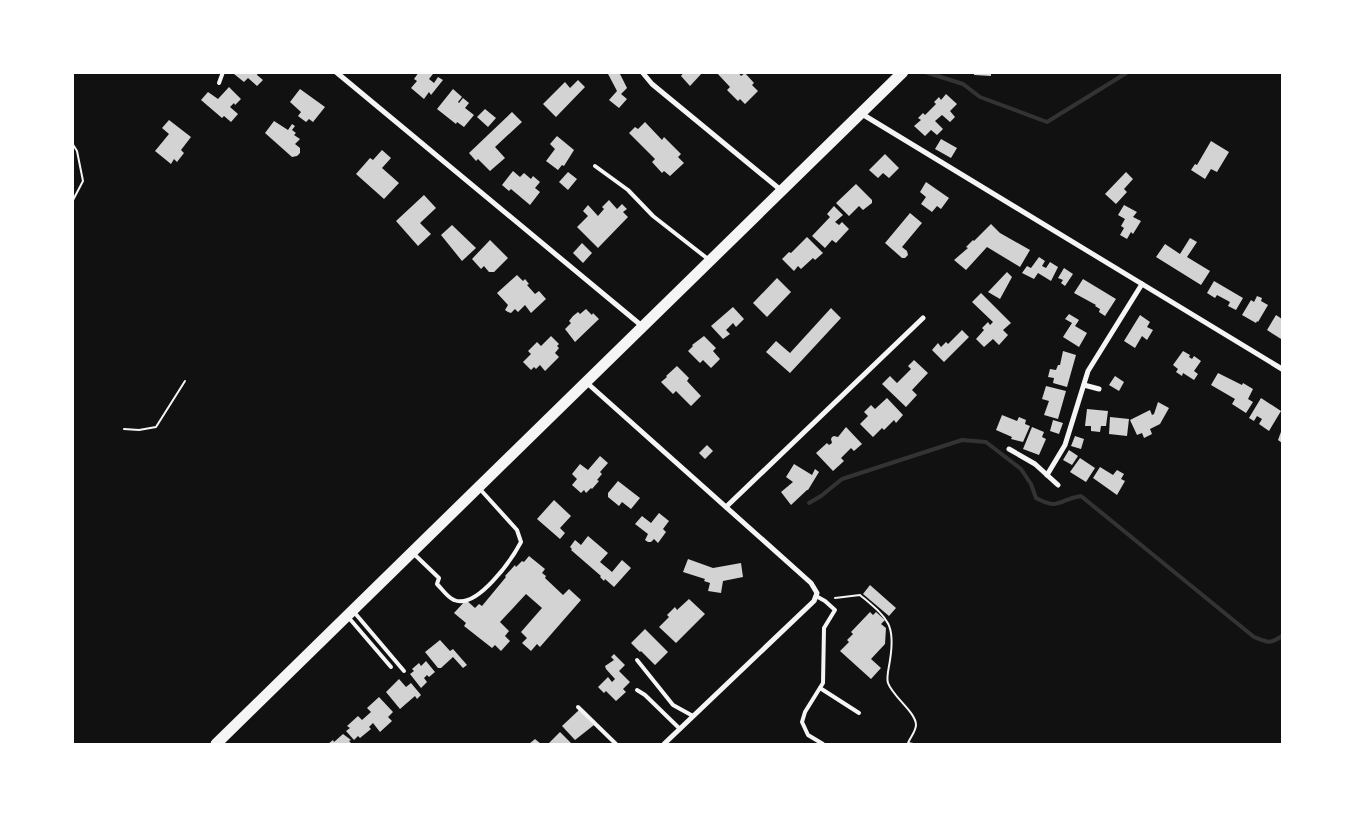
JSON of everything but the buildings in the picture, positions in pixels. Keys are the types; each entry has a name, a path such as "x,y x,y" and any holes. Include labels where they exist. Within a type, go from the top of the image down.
{"highway":[{"path":"216,744 782,191 899,74"}],"street":[{"path":"336,72 643,326"},
{"path":"642,72 652,84 782,191"},
{"path":"861,113 1282,369"},
{"path":"1046,475 1065,445 1092,363 1142,284"},
{"path":"726,507 923,318"},
{"path":"586,382 812,583 816,594 814,601 664,744"},
{"path":"1084,385 1099,389"},
{"path":"1008,449 1035,464 1058,485"}],"lane":[{"path":"219,83 223,72"},
{"path":"595,166 628,190 653,216 710,261"},
{"path":"413,552 438,578 437,584 454,600 461,601 483,592 513,558 521,542 518,530 479,488"},
{"path":"816,594 835,610 824,628 824,679 804,712 802,722 808,735 823,744"},
{"path":"350,613 391,667"},
{"path":"350,613 404,671"},
{"path":"637,660 673,705 693,716"},
{"path":"820,688 859,713"},
{"path":"636,690 645,695 680,729"},
{"path":"578,707 616,744"}],"path":[{"path":"72,143 77,151 83,180 72,202"},
{"path":"124,429 139,430 156,427 185,381"},
{"path":"816,594 828,599 860,595 885,616 891,631 893,645 887,681 891,690 914,719 916,726 908,743 913,744"}],"waterway":[{"path":"925,72 963,84 980,97 1047,122 1128,72"},
{"path":"809,503 842,479 962,440 986,442 1021,469 1031,484 1036,498 1050,504 1055,504 1081,496 1254,637 1269,642 1282,636"}]}
